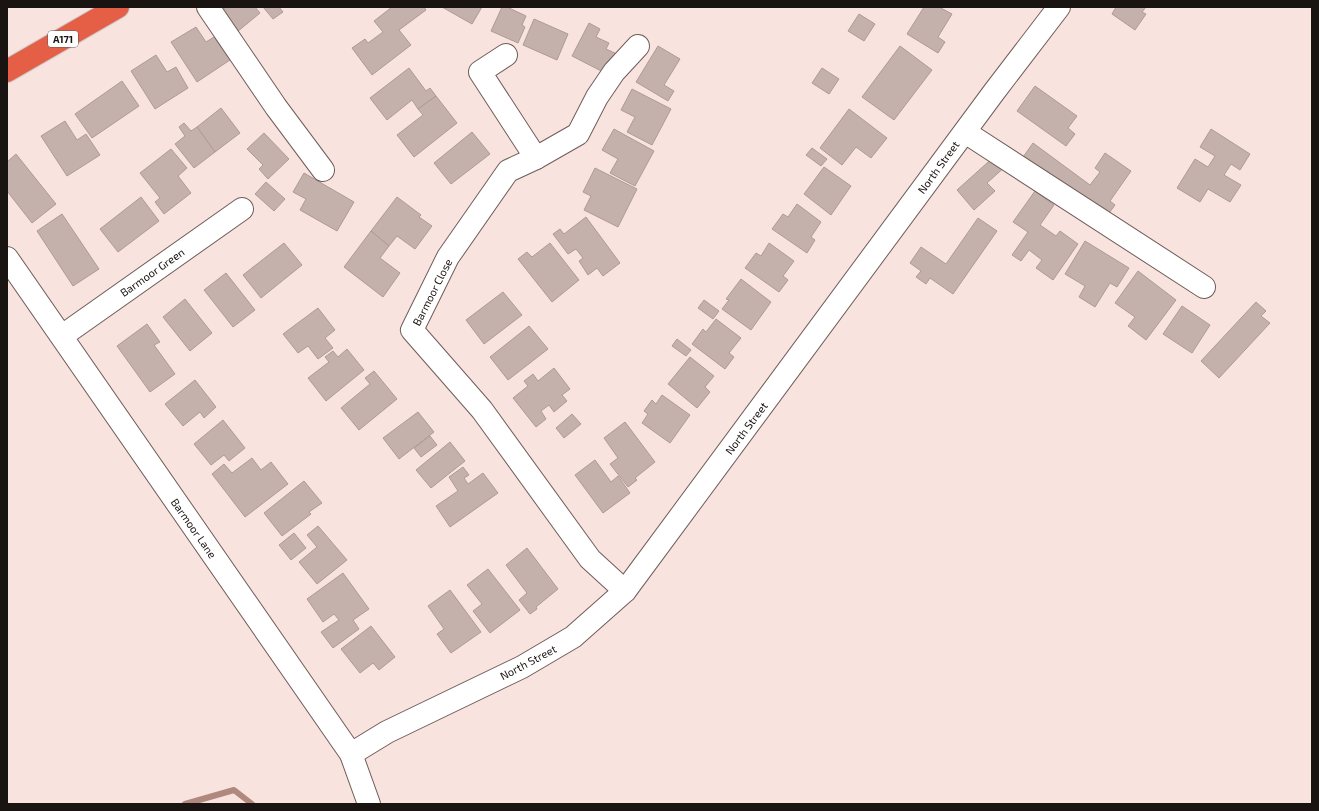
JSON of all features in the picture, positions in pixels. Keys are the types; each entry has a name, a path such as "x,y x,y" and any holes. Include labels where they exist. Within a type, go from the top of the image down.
{"highway":[{"name":"A171","path":"7,71 118,7"}],"street":[{"path":"208,7 276,107 322,170"},
{"name":"North Street","path":"351,754 387,732 522,667 573,638 625,591 964,132 1059,7"},
{"path":"506,55 480,72 536,158 578,134 597,97 614,72 638,46"},
{"path":"964,132 1204,287"},
{"name":"Barmoor Close","path":"536,158 508,171 448,258 412,330 482,410 590,559 625,591"},
{"name":"Barmoor Green","path":"62,336 242,209"},
{"name":"Barmoor Lane","path":"7,258 351,754 369,804"}],"building":[{"path":"226,7 255,7 260,13 237,32 220,12"},
{"path":"263,7 279,7 283,12 273,19"},
{"path":"392,7 424,7 426,10 399,30 411,45 372,75 352,48 365,39 368,43 383,32 374,21"},
{"path":"442,7 482,7 472,24"},
{"path":"502,7 507,7 526,16 522,25 525,27 518,43 491,31"},
{"path":"924,7 939,7 952,14 938,37 945,42 938,53 907,34"},
{"path":"1116,7 1146,7 1142,12 1146,14 1135,30 1112,14"},
{"path":"859,14 875,24 864,41 848,31"},
{"path":"534,19 568,34 557,60 523,45"},
{"path":"589,23 600,29 596,37 609,43 606,49 617,54 607,74 572,56"},
{"path":"196,27 206,42 214,37 230,60 197,82 171,42"},
{"path":"658,46 680,59 664,85 674,91 668,101 636,82"},
{"path":"900,46 932,70 894,120 862,97"},
{"path":"156,55 167,72 176,67 188,88 155,109 131,71"},
{"path":"409,68 426,91 430,88 436,96 418,109 412,100 387,120 370,98"},
{"path":"822,68 839,79 829,94 812,83"},
{"path":"122,81 139,106 92,138 75,114"},
{"path":"1035,86 1077,116 1068,128 1075,134 1066,146 1017,111"},
{"path":"632,89 671,109 652,145 627,132 635,117 621,110"},
{"path":"436,96 457,123 414,157 397,135 423,115 418,109"},
{"path":"221,108 240,133 215,152 197,127"},
{"path":"849,109 887,138 871,158 856,147 842,165 820,148"},
{"path":"65,121 77,140 86,134 100,155 67,176 41,136"},
{"path":"184,123 191,131 197,127 215,152 194,168 175,144 185,136 179,127"},
{"path":"614,129 654,151 635,186 610,173 618,159 602,150"},
{"path":"1211,129 1250,154 1240,170 1231,164 1224,175 1241,185 1230,202 1208,189 1200,202 1177,188 1195,159 1208,167 1215,156 1200,147"},
{"path":"472,132 490,154 451,184 434,163"},
{"path":"264,133 289,159 268,179 259,169 263,165 247,149"},
{"path":"1033,143 1090,185 1100,172 1095,168 1105,153 1131,171 1110,201 1115,205 1109,213 1021,160"},
{"path":"812,148 827,159 821,166 806,155"},
{"path":"171,149 187,168 178,176 191,193 164,214 155,202 160,198 140,173"},
{"path":"16,154 56,204 32,223 7,191 7,162"},
{"path":"997,154 1007,165 987,183 995,191 974,210 957,190"},
{"path":"824,167 851,186 831,215 804,194"},
{"path":"595,168 637,189 618,227 584,210 591,196 583,192"},
{"path":"304,173 354,202 337,231 300,210 306,199 293,192"},
{"path":"266,182 285,199 274,211 255,194"},
{"path":"1035,191 1054,205 1040,225 1056,236 1060,231 1078,244 1053,280 1036,268 1042,260 1029,250 1021,261 1012,255 1028,232 1013,222"},
{"path":"141,197 159,221 118,252 100,229"},
{"path":"397,197 421,215 419,217 432,226 415,249 397,236 389,246 371,231"},
{"path":"797,204 821,222 811,237 815,240 807,253 772,229 783,214 788,217"},
{"path":"62,214 99,269 73,286 37,231"},
{"path":"586,217 620,263 603,276 597,268 588,275 579,261 583,258 576,249 568,254 553,234 560,229 564,234"},
{"path":"978,218 997,231 953,294 930,278 926,284 916,277 921,271 910,263 921,247 946,264"},
{"path":"371,231 389,246 380,258 400,273 383,297 344,267"},
{"path":"1085,241 1129,268 1117,287 1110,283 1095,307 1079,297 1085,286 1065,274"},
{"path":"284,243 302,265 261,298 243,275"},
{"path":"550,243 579,280 552,302 518,259 527,252 532,257"},
{"path":"769,243 794,261 783,276 788,280 779,292 745,268 756,253 761,256"},
{"path":"1138,271 1176,300 1146,340 1128,326 1135,317 1115,303"},
{"path":"226,273 255,310 233,327 204,290"},
{"path":"741,279 771,302 751,330 722,309 729,300 726,299"},
{"path":"503,292 522,315 484,344 466,320"},
{"path":"185,299 212,333 190,351 163,317"},
{"path":"704,300 719,311 713,319 698,308"},
{"path":"1256,302 1266,311 1261,316 1270,323 1219,378 1201,361"},
{"path":"1182,306 1210,325 1192,353 1163,334"},
{"path":"318,308 335,330 325,338 333,348 318,359 308,346 298,353 283,334"},
{"path":"716,319 741,338 729,353 734,357 725,369 692,344 703,329 706,332"},
{"path":"147,324 160,342 154,345 175,374 150,392 117,346"},
{"path":"529,326 548,349 508,380 490,357"},
{"path":"677,339 691,350 686,356 672,346"},
{"path":"347,349 364,370 326,401 308,378 329,362 325,357 333,351 338,357"},
{"path":"690,357 714,376 705,387 710,392 697,408 668,384"},
{"path":"554,368 570,389 562,395 567,401 554,412 549,405 541,411 546,419 536,427 513,398 528,386 524,381 533,374 538,381"},
{"path":"374,371 397,399 359,430 341,408 370,384 365,378"},
{"path":"195,380 216,407 204,418 200,412 183,426 165,404"},
{"path":"662,395 690,415 670,443 642,423 648,414 644,411 652,400 656,404"},
{"path":"418,412 434,432 399,459 383,438"},
{"path":"572,414 581,424 564,438 556,428"},
{"path":"223,420 245,448 229,461 224,455 211,465 194,444"},
{"path":"625,422 655,462 635,478 637,480 628,487 610,464 618,458 604,438"},
{"path":"430,436 437,445 421,457 414,448"},
{"path":"450,442 465,461 431,488 416,470"},
{"path":"252,458 261,470 271,462 288,484 245,517 212,474 224,464 232,473"},
{"path":"595,460 611,482 618,476 630,493 603,513 575,475"},
{"path":"463,467 469,475 464,478 468,484 483,473 498,493 450,527 436,506 458,491 449,477"},
{"path":"304,481 322,503 309,512 311,514 282,536 264,513"},
{"path":"318,526 347,560 317,584 299,562 317,547 307,535"},
{"path":"294,533 306,548 291,560 279,545"},
{"path":"527,548 558,589 536,607 537,609 530,614 519,600 527,593 506,565"},
{"path":"488,569 520,610 490,633 473,611 482,604 467,585"},
{"path":"343,573 369,609 353,620 359,629 333,648 321,632 339,620 334,614 323,622 307,599"},
{"path":"450,590 481,632 451,653 437,634 444,629 428,606"},
{"path":"371,626 395,657 379,670 373,663 360,673 341,649"}],"waterway":[{"path":"185,804 234,790 252,804"}]}
